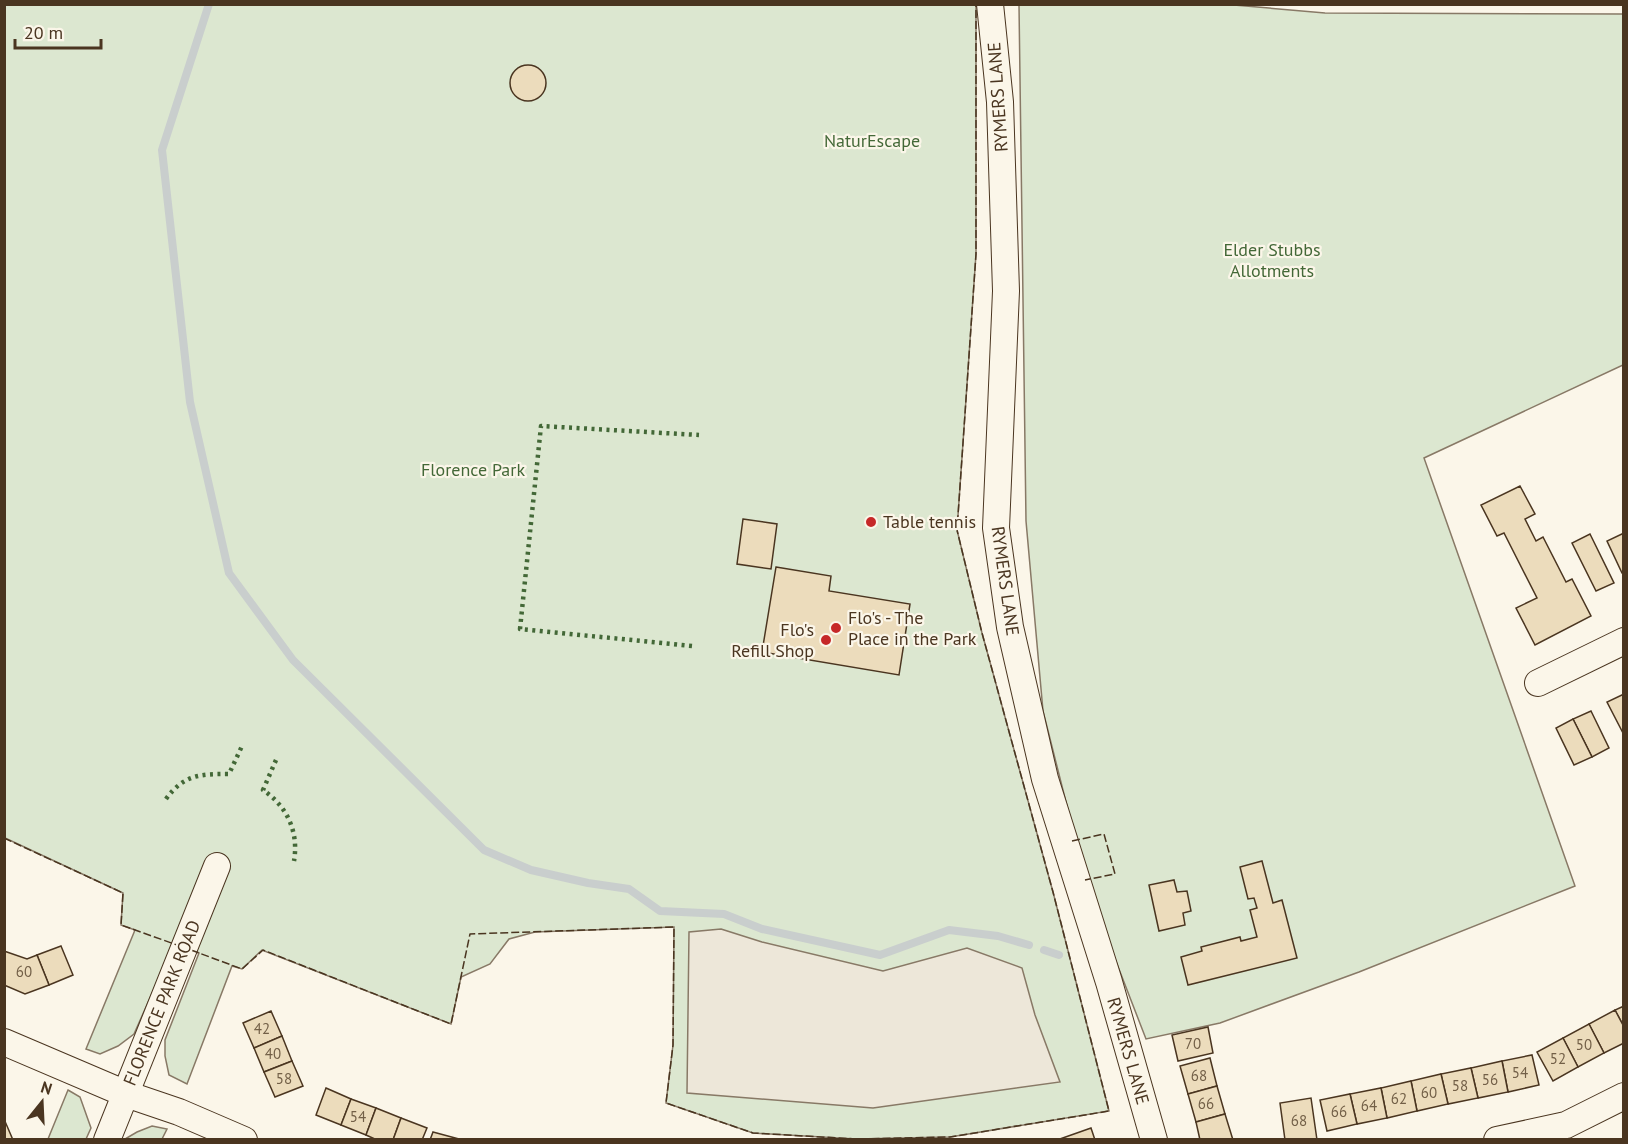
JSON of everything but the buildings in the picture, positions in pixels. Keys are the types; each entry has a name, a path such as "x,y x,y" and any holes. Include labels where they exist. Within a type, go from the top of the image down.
{"street":[{"name":"RYMERS LANE","path":"990,4 1000,102 1006,291 996,528 1010,627 1045,779 1129,1048 1154,1140"},
{"path":"1538,683 1623,642"},
{"name":"FLORENCE PARK ROAD","path":"107,1140 217,866"},
{"path":"4,1042 126,1094 179,1112 244,1140"},
{"path":"1497,1140 1571,1132 1623,1096"}],"green space":[{"name":"Elder Stubbs Allotments","path":"1222,4 1325,13 1623,14 1623,365 1424,458 1575,886 1359,972 1220,1023 1146,1039 1088,889 1043,711 1026,521 1019,5"},
{"name":"Florence Park","path":"5,5 976,5 976,254 957,530 982,633 1053,892 1109,1111 950,1137 856,1139 753,1133 666,1103 673,1045 674,927 535,932 509,939 490,964 461,977 451,1024 262,950 242,969 232,966 187,1084 169,1075 165,1056 165,1040 199,953 174,944 134,1034 118,1046 100,1054 86,1049 135,930 121,925 123,893 5,838"},
{"path":"68,1090 80,1097 91,1128 86,1139 48,1139"},
{"path":"152,1126 167,1129 162,1139 125,1139 137,1132"}],"shaded area":[{"path":"721,929 762,942 883,971 967,948 1022,968 1035,1015 1060,1082 873,1108 687,1093 689,932"}],"waterway":[{"path":"209,4 162,150 190,402 229,573 293,660 484,850 531,870 588,883 629,889 660,911 724,914 762,929 880,955 949,930 998,936 1029,945"},
{"path":"1044,950 1059,955"}],"hedge":[{"path":"692,646 520,629 541,426 699,435"},
{"path":"166,799 186,780 202,775 229,774 242,746"},
{"path":"276,760 263,790 279,804 293,830 294,861"}],"fence":[{"path":"191,950 242,969 263,950 451,1024 470,934 674,927 673,1045 666,1103 753,1133 856,1139 950,1137 1109,1111 1053,892 982,633 957,530 976,254 976,4"},
{"path":"1072,841 1104,834 1115,874 1085,880"},
{"path":"4,838 123,893 121,925 177,945"}],"place":[{"name":"Table tennis","path":"871,522"},
{"name":"Flo's - The Place in the Park","path":"836,628"},
{"name":"Flo's Refill Shop","path":"826,640"}],"park label":[{"name":"NaturEscape","path":"872,141"}]}
